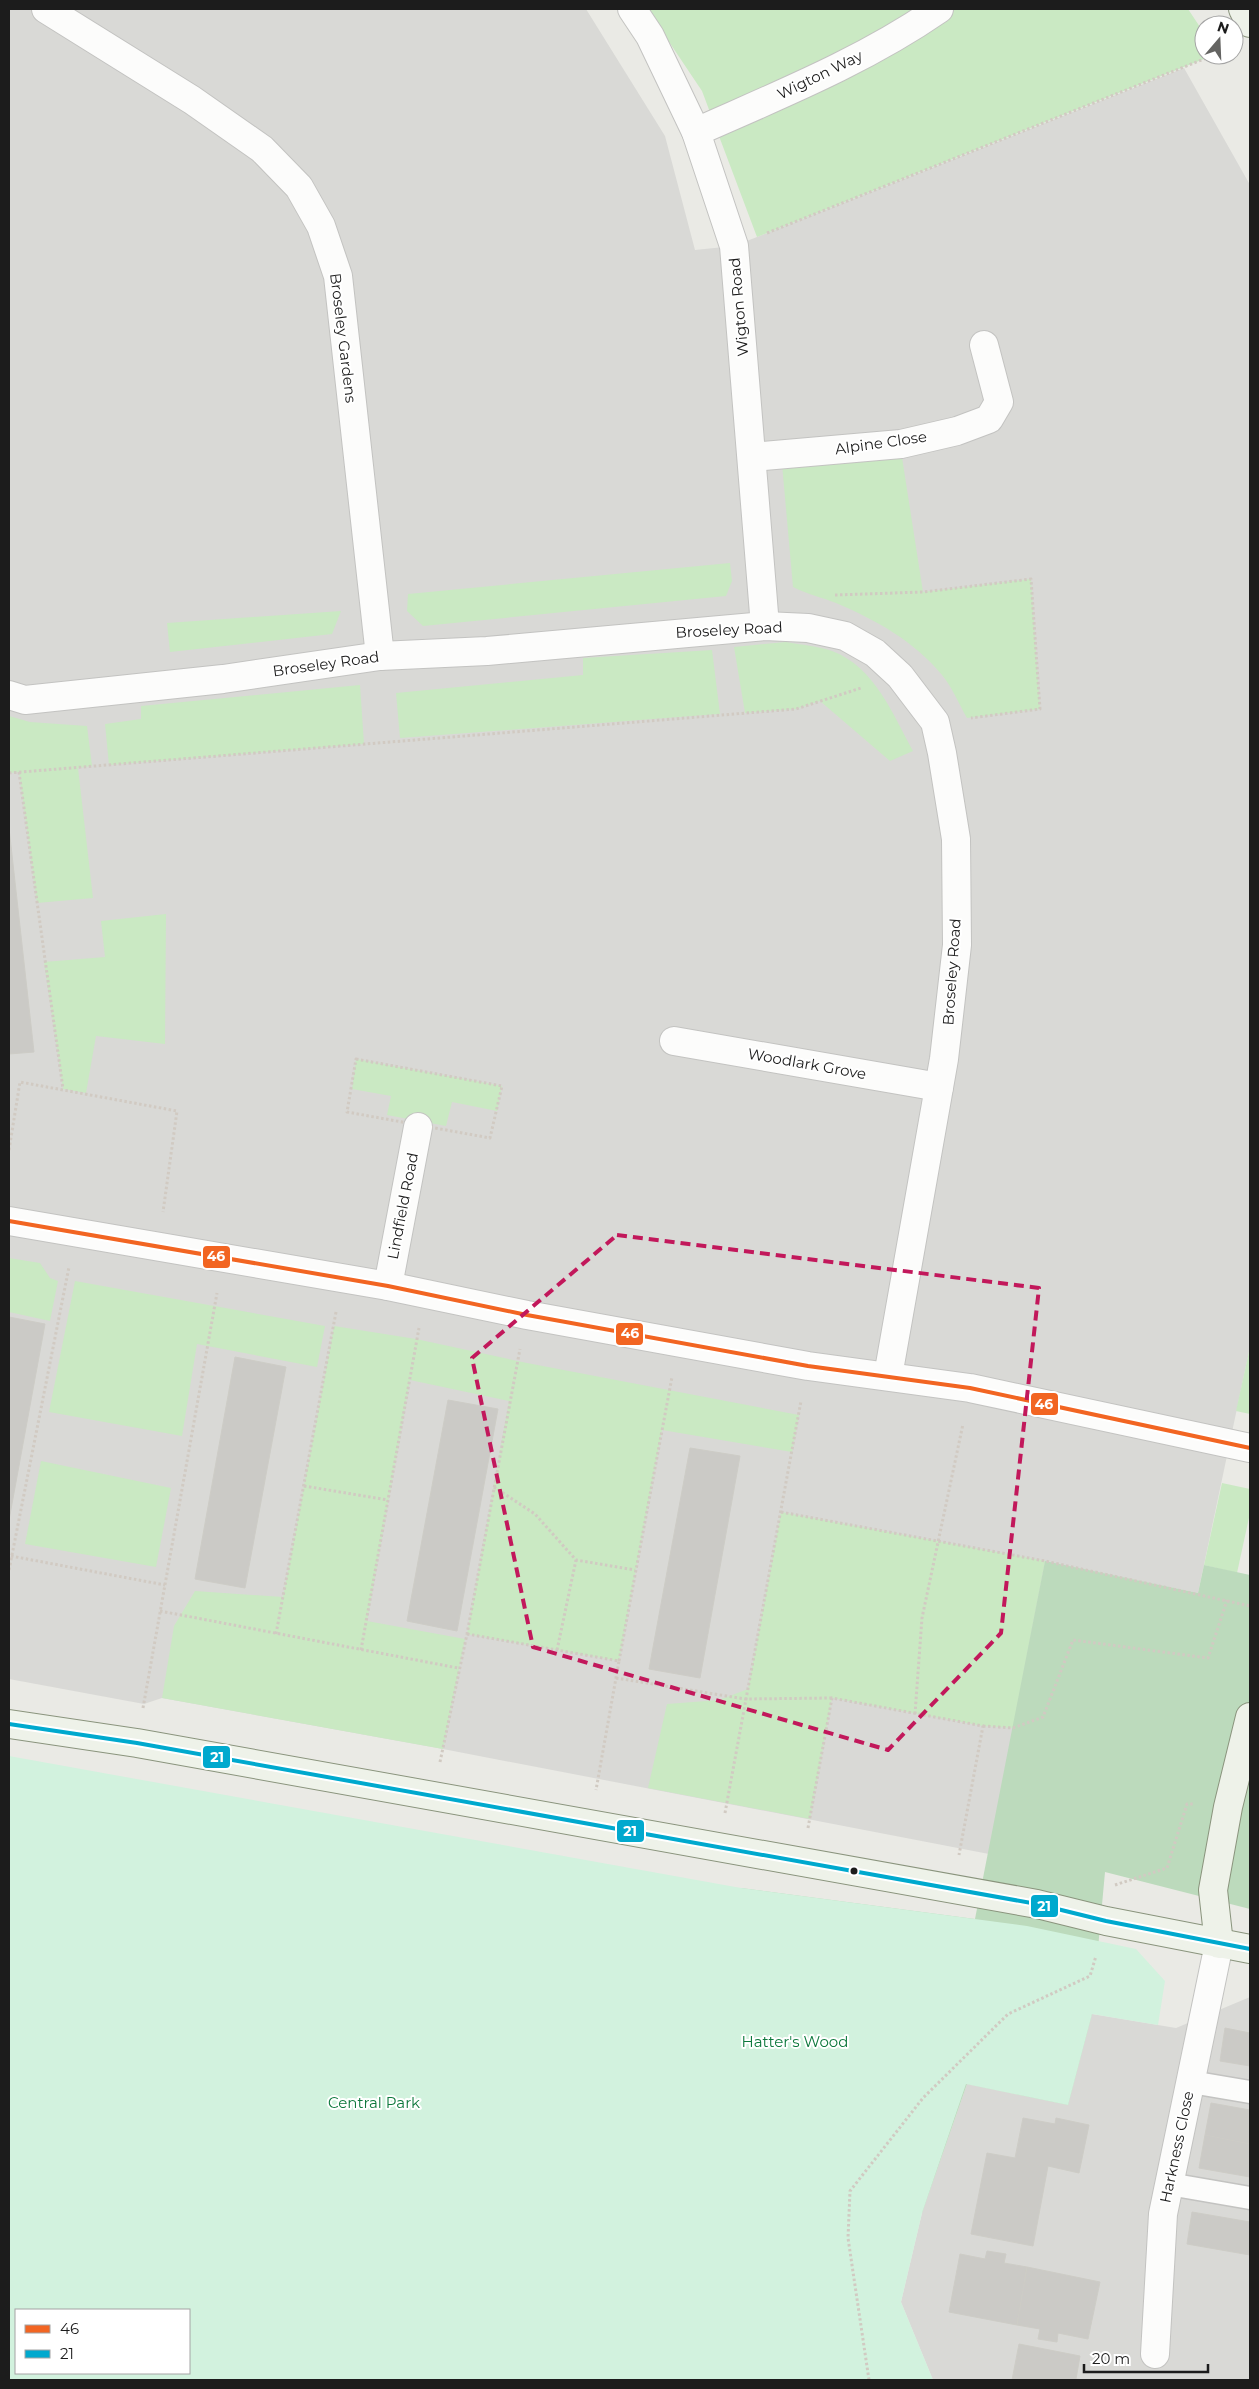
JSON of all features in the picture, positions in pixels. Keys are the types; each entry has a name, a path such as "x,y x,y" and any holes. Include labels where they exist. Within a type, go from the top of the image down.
{"street":[{"name":"Broseley Gardens","path":"46,9 192,100 262,149 299,188 321,226 338,276 380,656"},
{"name":"Wigton Road","path":"632,9 650,36 696,132 734,246 765,626"},
{"name":"Wigton Way","path":"696,132 837,69 910,29 939,9"},
{"path":"1243,9 1250,23"},
{"name":"Alpine Close","path":"752,458 901,444 957,431 989,419 999,402 984,345"},
{"name":"Broseley Road","path":"9,695 25,700 223,679 380,656 487,651 765,626 808,628 845,636 875,653 900,676 935,722 956,839 957,945 939,1087 888,1376"},
{"name":"Woodlark Grove","path":"674,1041 939,1087"},
{"name":"Lindfield Road","path":"388,1286 418,1127"},
{"path":"9,1221 388,1286 527,1315 808,1366 970,1388 1250,1448"},
{"path":"1219,1944 1213,1890 1228,1807 1250,1717"},
{"path":"9,1724 137,1743 1037,1904 1106,1921 1250,1949"},
{"name":"Harkness Close","path":"1155,2354 1163,2214 1219,1944"}],"lane":[{"path":"1191,2082 1250,2092"},
{"path":"1169,2184 1250,2198"}],"path":[{"path":"734,246 1194,63"},
{"path":"830,596 923,592 1031,579 1040,709 935,722"},
{"path":"9,773 796,709 900,676"},
{"path":"19,772 63,1089"},
{"path":"9,1150 20,1082 177,1111 158,1246"},
{"path":"9,1570 76,1232"},
{"path":"137,1743 223,1257"},
{"path":"276,1634 342,1278"},
{"path":"361,1650 426,1293"},
{"path":"434,1797 458,1668 468,1634 527,1315"},
{"path":"590,1825 635,1570 680,1343"},
{"path":"719,1848 808,1366"},
{"path":"915,1714 922,1618 970,1388"},
{"path":"304,1486 388,1500"},
{"path":"494,1487 535,1514 576,1560 635,1570"},
{"path":"781,1512 939,1542 1250,1606"},
{"path":"11,1556 165,1585"},
{"path":"557,1650 576,1560"},
{"path":"616,1678 746,1700 832,1698 982,1726 1013,1728 1043,1717 1073,1640 1208,1658 1227,1600"},
{"path":"160,1611 458,1668"},
{"path":"468,1634 619,1661"},
{"path":"802,1863 832,1698"},
{"path":"952,1889 982,1726"},
{"path":"869,2380 848,2238 850,2191 923,2098 1008,2014 1090,1976 1114,1885 1167,1868 1187,1804 1228,1807"}],"highlighted area":[{"path":"617,1235 1039,1288 1001,1633 888,1750 533,1647 472,1358"}],"shaded area":[{"path":"9,9 586,9 665,136 695,250 734,246 1184,68 1250,185 1250,1347 1198,1593 1045,1562 989,1854 443,1749 162,1698 144,1704 9,1679"},
{"path":"1250,1997 1250,2380 933,2380 901,2302 922,2213 967,2084 1068,2105 1092,2014 1176,2028"}],"green space":[{"path":"647,9 1188,9 1194,18 1194,63 757,237 702,91"},
{"path":"901,451 923,592 1031,579 1040,709 967,718 942,675 907,642 880,624 851,610 793,587 782,464"},
{"path":"730,563 732,581 726,596 423,626 407,611 408,594"},
{"path":"341,611 332,634 170,652 167,623"},
{"path":"786,642 832,651 847,658 860,668 871,680 890,708 913,751 890,761 820,701 796,709 745,713 734,647"},
{"path":"712,650 720,714 400,738 396,693 583,675 583,658"},
{"path":"360,685 364,744 109,765 105,724 141,719 141,706"},
{"path":"9,716 30,722 87,726 92,766 78,768 93,898 37,903 19,772 9,773"},
{"path":"166,914 165,1044 96,1036 86,1093 63,1089 44,962 105,957 101,921"},
{"path":"356,1059 502,1086 497,1111 452,1102 446,1126 387,1115 391,1096 352,1089"},
{"path":"9,1258 40,1263 50,1278 58,1281 50,1321 9,1312"},
{"path":"75,1281 325,1326 317,1367 197,1344 182,1436 49,1412"},
{"path":"334,1326 416,1339 527,1363 799,1415 792,1452 662,1430 619,1661 467,1634 509,1401 410,1380 367,1621 465,1639 443,1749 162,1698 174,1626 195,1591 283,1597"},
{"path":"1250,1347 1250,1414 1236,1411"},
{"path":"41,1461 171,1488 156,1567 25,1544"},
{"path":"1222,1483 1250,1489 1250,1513 1237,1573 1204,1565"},
{"path":"781,1512 1045,1561 1013,1728 983,1726 832,1698 810,1819 648,1788 667,1704 719,1700 748,1689"},
{"path":"1045,1561 1198,1593 1204,1565 1250,1575 1250,1909 1105,1872 1092,2014 1068,2105 967,2084 922,2213 741,1888 975,1919"},
{"name":"Central Park","path":"9,1756 741,1888 1027,1926 1136,1949 1165,1981 1158,2025 1092,2014 1068,2105 966,2084 922,2213 901,2302 933,2380 9,2380"}],"building":[{"path":"9,828 34,1052 9,1054"},
{"path":"9,1317 45,1324 9,1520"},
{"path":"235,1357 286,1367 245,1588 195,1579"},
{"path":"448,1400 498,1409 457,1631 407,1621"},
{"path":"690,1448 740,1456 700,1678 649,1669"},
{"path":"1225,2028 1250,2033 1250,2066 1220,2061"},
{"path":"1211,2103 1250,2110 1250,2144 1205,2135"},
{"path":"1023,2118 1055,2124 1056,2118 1089,2125 1079,2173 1048,2166 1033,2246 971,2234 987,2153 1015,2158"},
{"path":"1205,2135 1250,2144 1250,2177 1199,2168"},
{"path":"1192,2212 1250,2222 1250,2255 1187,2244"},
{"path":"987,2251 1006,2254 1004,2263 1027,2267 1017,2325 949,2312 960,2254 985,2259"},
{"path":"1027,2267 1100,2282 1088,2339 1058,2333 1057,2342 1038,2339 1040,2329 1017,2325"},
{"path":"1019,2344 1080,2356 1076,2379 1084,2380 1012,2380"}],"transit line":[{"name":"46","path":"9,1221 388,1286 527,1315 808,1366 970,1388 1250,1448"},
{"name":"21","path":"9,1724 137,1743 1037,1904 1106,1921 1250,1949"}],"park label":[{"name":"Hatter's Wood","path":"795,2042"}]}
